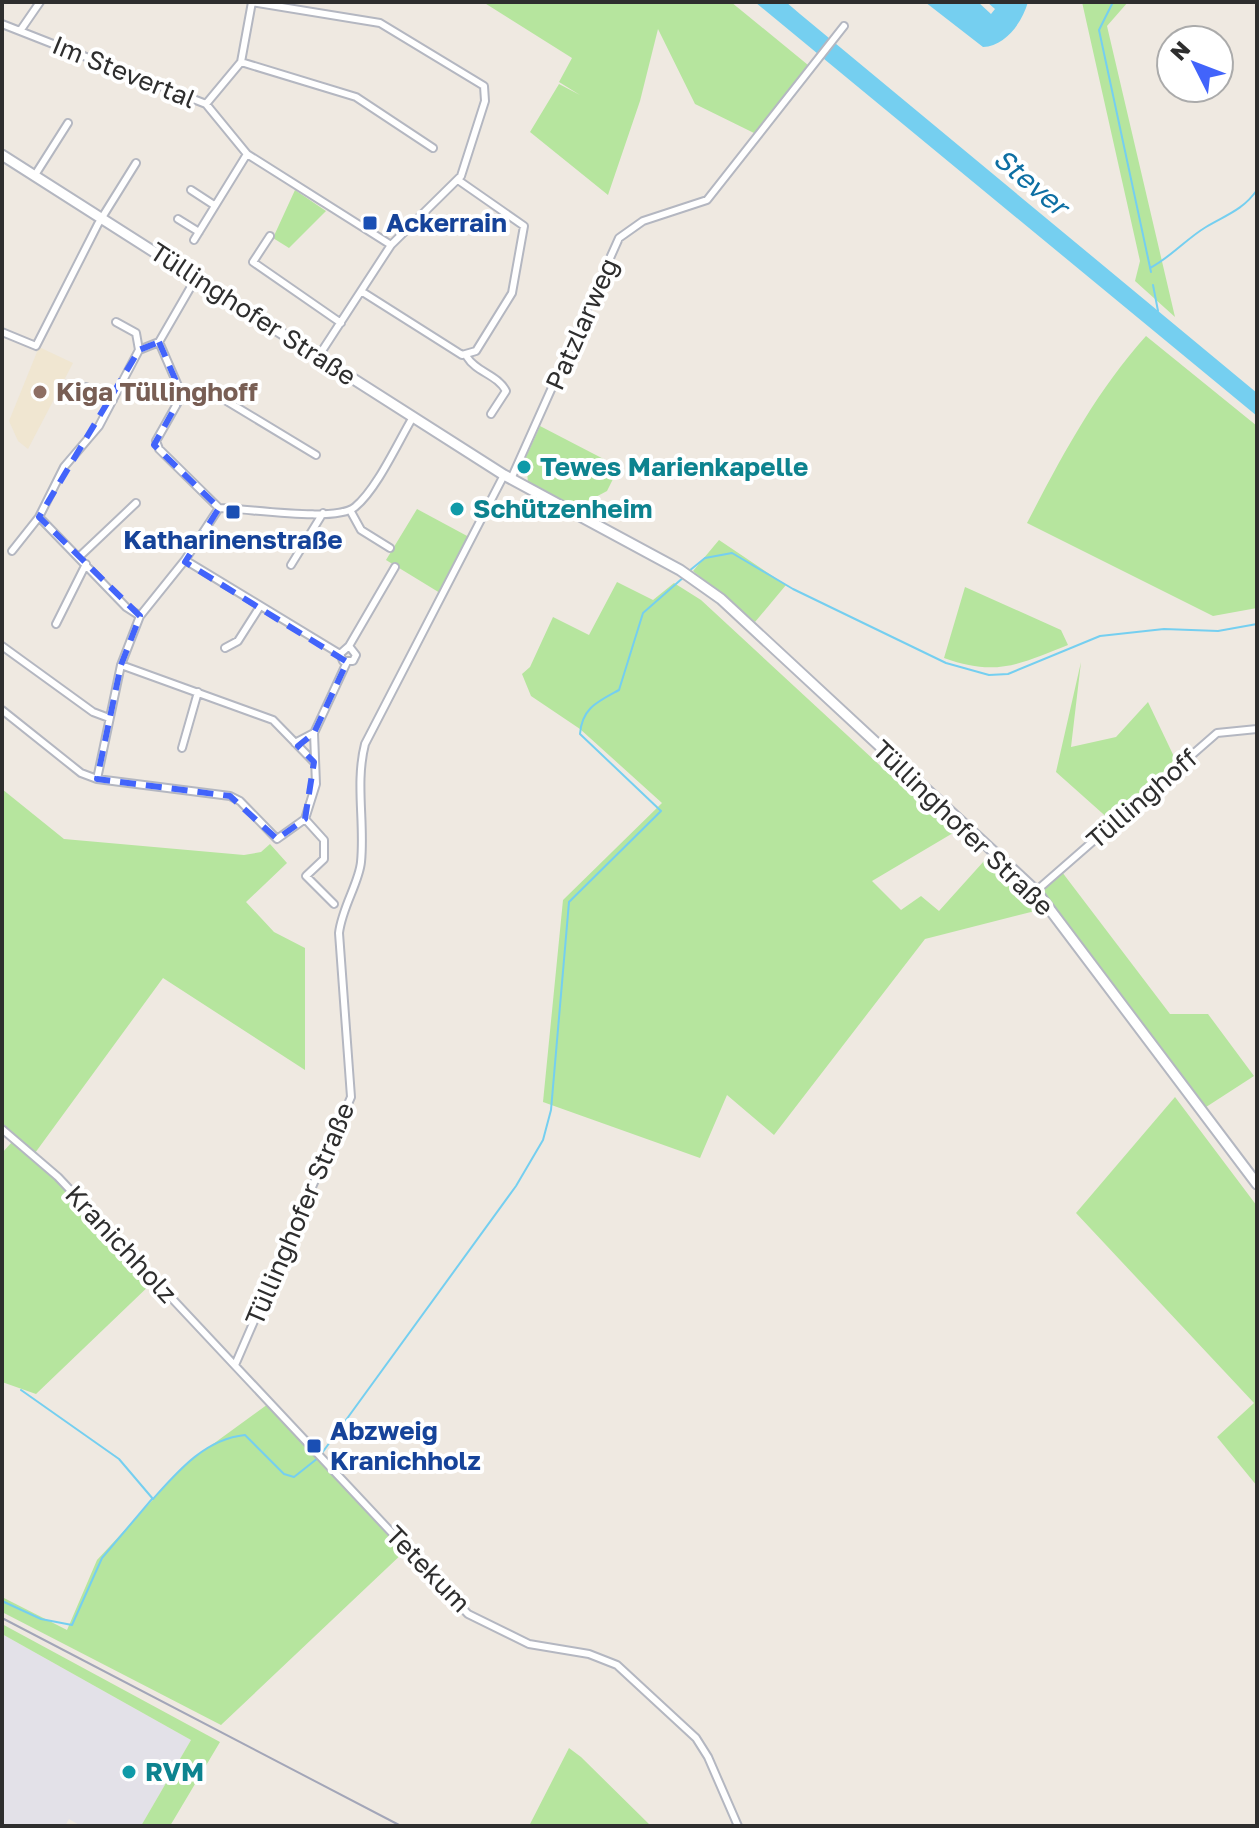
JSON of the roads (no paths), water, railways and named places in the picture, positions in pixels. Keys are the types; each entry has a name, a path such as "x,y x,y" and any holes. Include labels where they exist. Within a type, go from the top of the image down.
{"main road":[{"name":"Tüllinghofer Straße","path":"2,155 507,477 680,570 721,599 1036,891 1257,1184"}],"street":[{"path":"20,31 40,2"},
{"path":"206,104 241,62 251,2 380,23 484,86 485,101 458,180 391,245 318,357"},
{"name":"Im Stevertal","path":"2,24 206,104 247,154 391,245"},
{"name":"Patzlarweg","path":"507,477 619,238 643,221 707,200 842,29"},
{"path":"241,62 356,97 433,148"},
{"path":"35,175 68,123"},
{"path":"194,240 247,154"},
{"path":"2,332 36,346 102,218 136,163"},
{"path":"458,180 524,226 512,293 476,351 467,357"},
{"path":"191,190 214,205"},
{"path":"178,219 199,232"},
{"path":"270,236 253,262 341,323"},
{"path":"139,350 159,342 196,278"},
{"path":"361,291 467,357 471,364 503,385 506,391 491,414"},
{"path":"12,551 39,517 64,467 92,437 139,350 136,333 116,322"},
{"path":"159,342 182,395"},
{"path":"86,387 113,400"},
{"path":"316,455 205,388 182,395 156,441 159,449 219,508 323,513 350,510 363,499 413,417"},
{"name":"Tüllinghofer Straße","path":"235,1365 351,1097 339,933 342,909 360,868 360,770 365,744 507,477"},
{"path":"79,557 136,503"},
{"path":"97,779 121,665 140,616 185,560 219,508"},
{"path":"350,510 361,530 390,548"},
{"path":"291,565 323,513"},
{"path":"39,517 140,616"},
{"path":"185,560 259,608 340,654 347,662"},
{"path":"56,624 86,564"},
{"path":"340,654 349,646 395,567"},
{"path":"225,648 238,641 259,608"},
{"path":"2,646 93,712 109,718"},
{"path":"2,710 81,773 97,779 230,796 240,801 277,839 305,819 316,784 314,733 347,662 356,655 349,646"},
{"path":"121,665 273,720 314,762"},
{"path":"182,748 198,692"},
{"name":"Tüllinghoff","path":"1036,891 1217,733 1257,729"},
{"path":"295,743 314,733"},
{"path":"305,819 324,840 324,859 306,876 334,904"},
{"name":"Kranichholz","path":"2,1129 58,1177 235,1365"},
{"name":"Tetekum","path":"235,1365 468,1614 529,1644 604,1658 628,1674 696,1738 708,1757 738,1826"}],"water":[{"path":"755,2 786,2 1257,393 1257,416"},
{"path":"925,2 978,2 991,14 995,9 987,2 1028,2 1012,32 991,46 983,47"}],"waterway":[{"path":"1113,2 1099,30 1151,272"},
{"path":"1150,268 1240,207 1257,190"},
{"path":"1153,285 1158,311"},
{"path":"689,571 705,558 732,553 793,589 946,663 989,675 1008,674 1100,636 1164,629 1218,631 1257,624"},
{"path":"322,1453 516,1186 543,1140 551,1110 569,902 661,811 580,734 581,725 592,707 619,690 643,613 685,576"},
{"path":"21,1390 119,1459 153,1499 193,1458 231,1438 245,1435 284,1474 294,1477 318,1458"},
{"path":"2,1601 41,1619 72,1625 102,1558 152,1499"}],"railway":[{"path":"2,1618 401,1826"}],"place":[{"name":"Ackerrain","path":"370,223"},
{"name":"Kiga Tüllinghoff","path":"40,392"},
{"name":"Tewes Marienkapelle","path":"524,467"},
{"name":"Schützenheim","path":"457,509"},
{"name":"Katharinenstraße","path":"233,512"},
{"name":"Abzweig Kranichholz","path":"314,1446"},
{"name":"RVM","path":"129,1772"}],"water label":[{"name":"Stever","path":"1031,182"}]}
